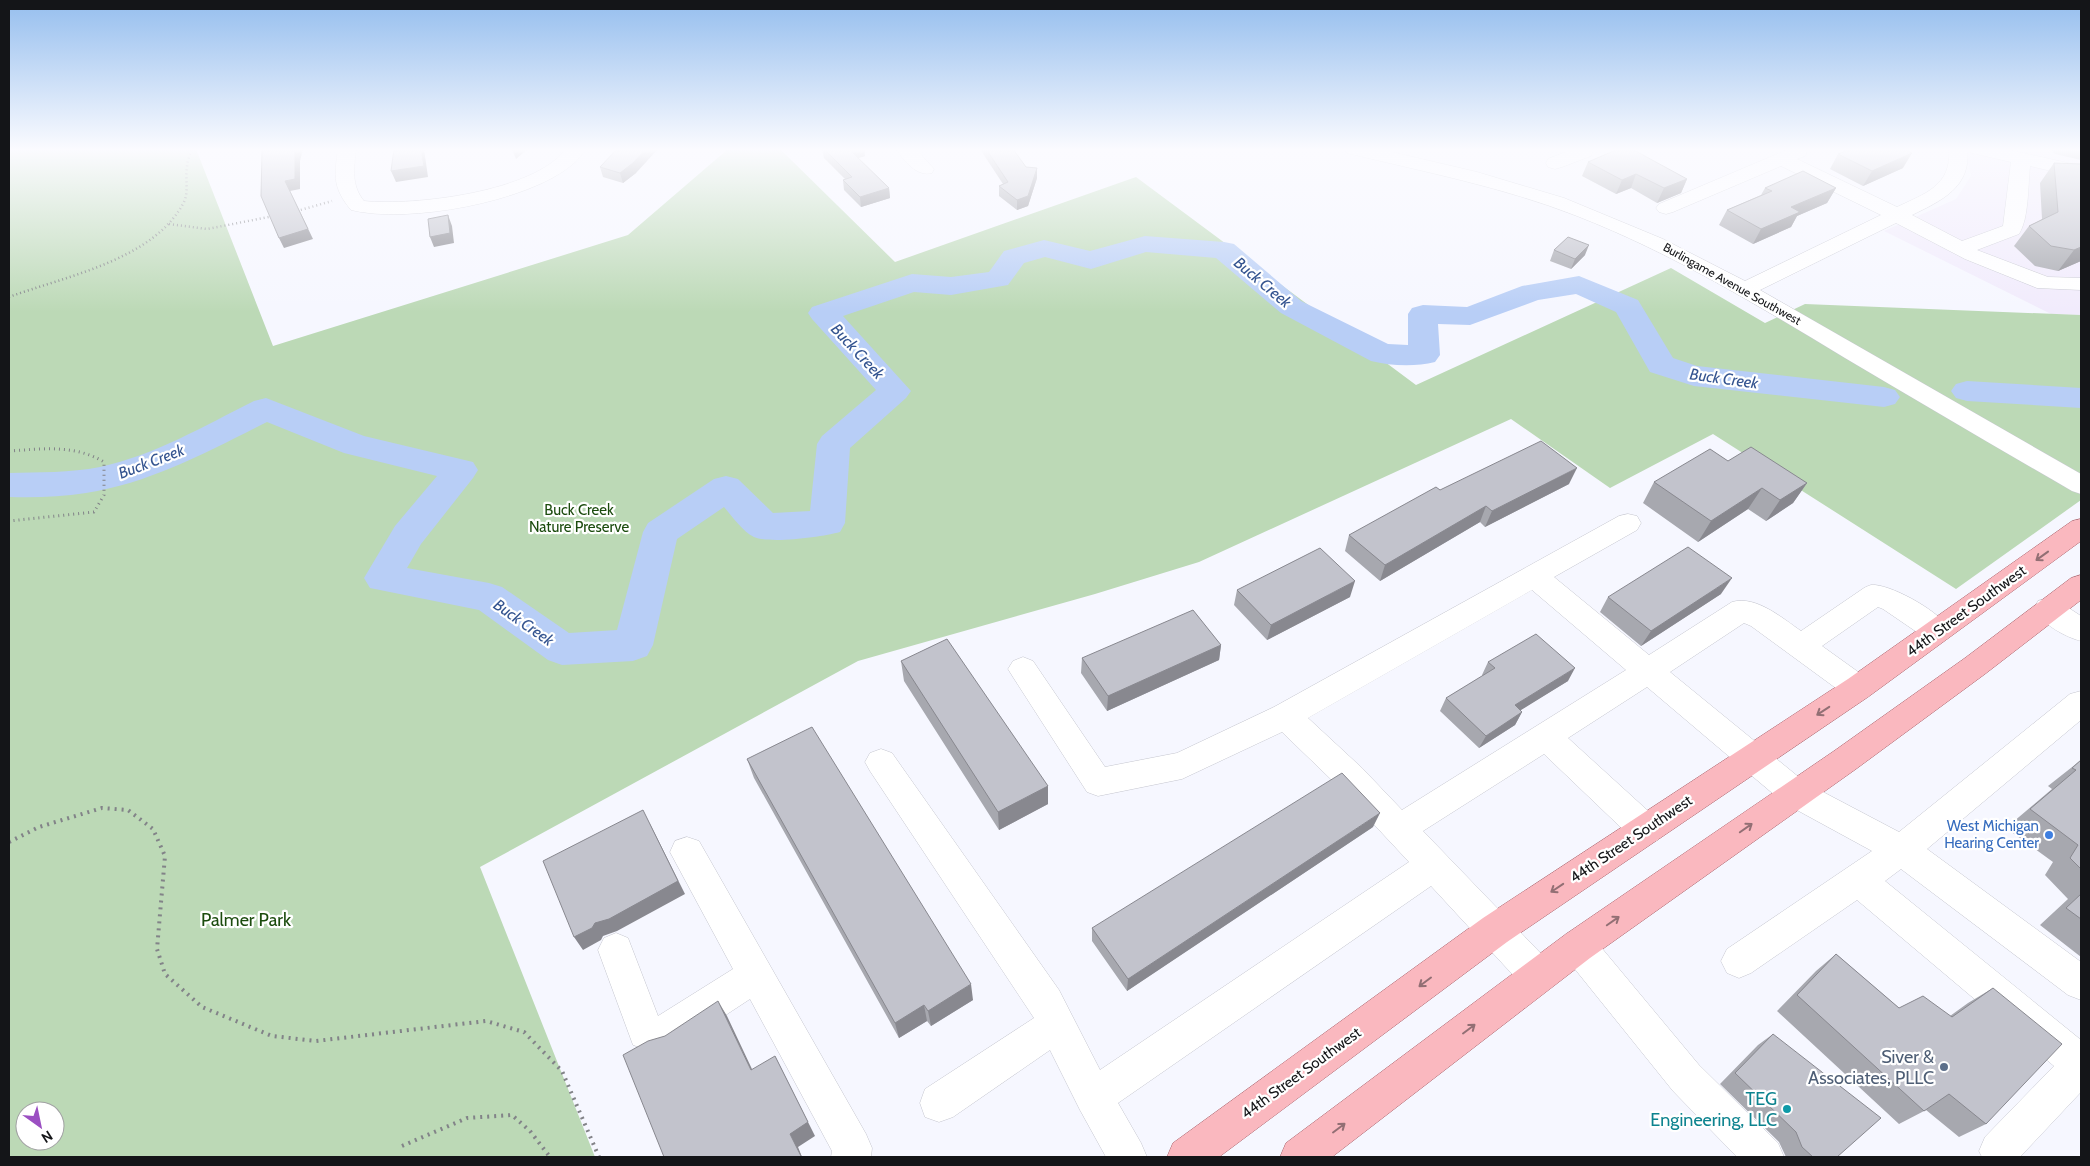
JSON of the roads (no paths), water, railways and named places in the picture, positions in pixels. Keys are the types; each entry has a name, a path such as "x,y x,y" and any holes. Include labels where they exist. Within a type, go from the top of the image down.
{"main road":[{"name":"44th Street Southwest","path":"1187,1157 1495,930 1646,830 1726,774 1858,688 2081,528"},
{"path":"1300,1157 1578,946 1960,677 2081,584"}],"street":[{"path":"356,203 358,206 386,210 443,203"},
{"name":"Burlingame Avenue Southwest","path":"1558,203 1583,211 1650,239 1745,289 2081,485"},
{"path":"1666,208 1677,203"},
{"path":"1873,203 1972,255 2045,282 2081,284"},
{"path":"1745,289 1920,203"},
{"path":"1960,249 2012,230 2015,219 2015,203"},
{"path":"1023,669 1098,782 1182,766 1285,716 1628,523"},
{"path":"1535,577 1795,793 1833,816 1902,850 2081,983"},
{"path":"1801,646 1874,595 1892,601 1937,631"},
{"path":"2048,609 2081,630"},
{"path":"1399,829 1649,672 1742,610 1761,618 1858,688"},
{"path":"1739,961 1902,850 2081,703"},
{"path":"1285,716 1351,778 1538,976"},
{"path":"1546,737 1646,830"},
{"path":"881,762 1046,1003 1093,1096 1127,1157"},
{"path":"687,852 852,1148 851,1157"},
{"path":"1093,1096 1433,865"},
{"path":"1858,880 2081,1065 1999,1151"},
{"path":"1578,946 1686,1078 1764,1157"},
{"path":"616,950 646,1032 661,1036 755,975"},
{"path":"939,1103 1057,1024"}],"waterway":[{"name":"Buck Creek","path":"9,485 73,483 99,479 131,470 190,447 266,409 356,445 461,470 408,535 383,578 489,597 562,649 633,645 661,532 726,488 765,527 827,523 834,444 895,391 823,313 912,283 951,286 998,279 1014,257 1044,248 1091,260 1145,244 1224,250 1291,307 1382,354 1424,355 1423,314 1470,316 1532,292 1579,285 1628,306 1661,365 1694,376 1884,397"},
{"name":"Buck Creek","path":"1967,391 2081,398"}],"place":[{"name":"West Michigan Hearing Center","path":"2049,835"},
{"name":"Siver & Associates, PLLC","path":"1944,1067"},
{"name":"TEG Engineering, LLC","path":"1787,1109"}],"park label":[{"name":"Buck Creek Nature Preserve","path":"579,518"},
{"name":"Palmer Park","path":"246,920"}]}
